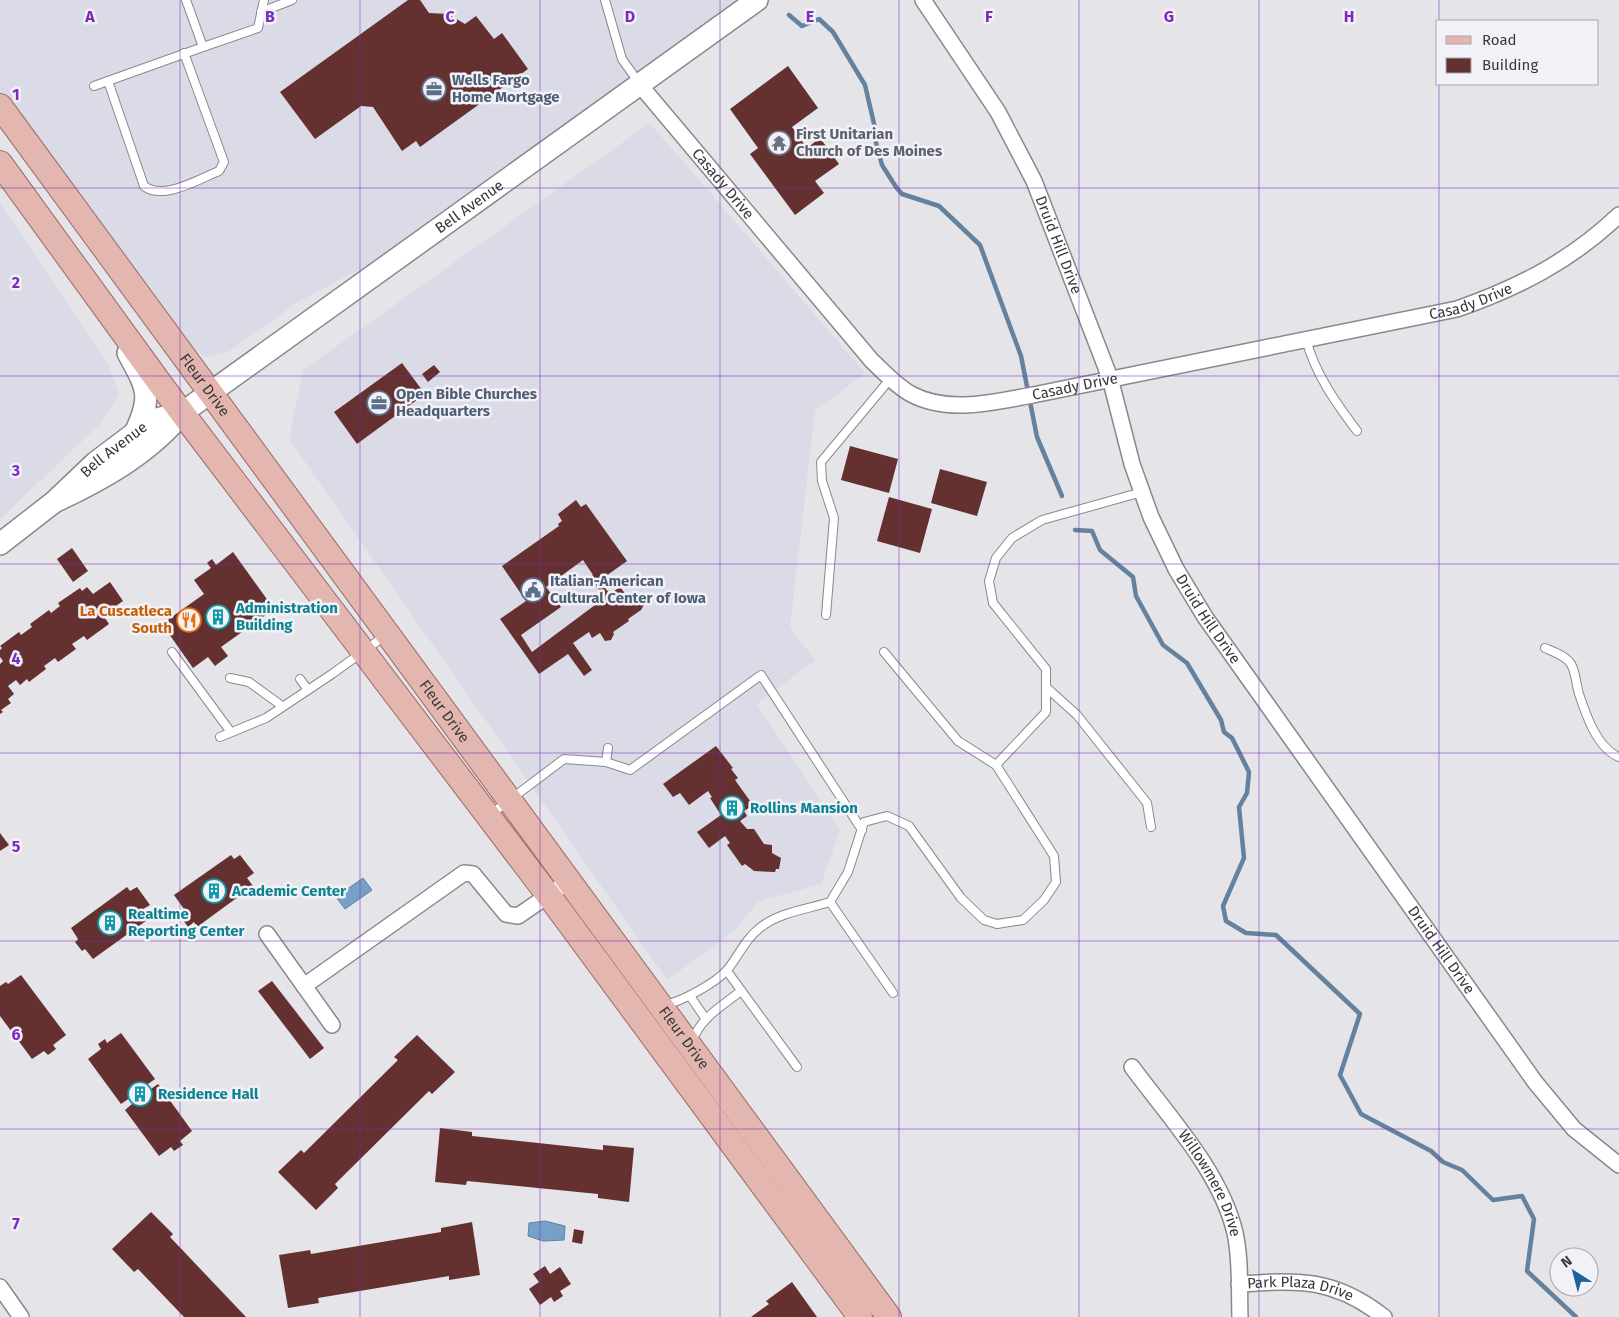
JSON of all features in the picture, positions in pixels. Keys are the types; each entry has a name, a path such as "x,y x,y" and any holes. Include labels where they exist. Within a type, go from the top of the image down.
{"main road":[{"name":"Bell Avenue","path":"54,502 101,480 165,434 182,413 757,0"},
{"name":"Fleur Drive","path":"0,106 209,394 889,1317"},
{"name":"Fleur Drive","path":"0,163 182,413 548,896 860,1317"},
{"path":"101,302 144,383 147,395 145,412 136,433"},
{"name":"Bell Avenue","path":"0,544 54,502 94,463 152,420 182,413"}],"street":[{"name":"Druid Hill Drive","path":"922,0 998,112 1034,181 1110,378 1132,464 1151,518 1176,569 1205,617 1529,1074 1553,1106 1574,1129 1619,1165"},
{"name":"Casady Drive","path":"640,85 872,361 911,394 941,404 963,405 1033,395 1440,313 1509,290 1558,264 1619,215"},
{"path":"304,986 464,873 473,874 506,914 518,916 569,881"},
{"path":"267,934 332,1025"},
{"name":"Willowmere Drive","path":"1132,1068 1203,1164 1222,1196 1235,1232 1240,1317"},
{"name":"Park Plaza Drive","path":"1239,1284 1292,1281 1323,1285 1338,1289 1366,1303 1384,1317"},
{"path":"0,1287 21,1317"}],"lane":[{"path":"186,0 203,47"},
{"path":"94,86 258,28 264,0"},
{"path":"261,12 292,0"},
{"path":"605,0 622,59 640,85"},
{"path":"108,81 144,186 151,191 166,191 219,171 224,162 184,53"},
{"path":"1306,339 1315,366 1333,398 1357,431"},
{"path":"826,615 834,518 822,481 821,462 891,378"},
{"path":"996,765 1046,712 1047,688 1046,669 993,603 989,581 996,558 1012,538 1042,520 1142,492"},
{"path":"220,736 266,718 387,634"},
{"path":"1545,648 1563,656 1570,663 1579,694 1602,744 1612,754 1619,757"},
{"path":"172,652 230,731"},
{"path":"660,1005 675,1003 690,996 726,971 742,946 761,926 783,915 830,902 848,872 864,822 888,816 909,826 962,898 984,920 997,924 1023,920 1044,900 1056,882 1054,856 996,765 958,742 884,652"},
{"path":"488,817 564,759 606,762 630,770 761,675 862,830"},
{"path":"230,678 249,682 282,706"},
{"path":"300,679 308,690"},
{"path":"1047,688 1077,715 1147,803 1151,827"},
{"path":"606,762 608,748"},
{"path":"830,902 893,993"},
{"path":"726,971 797,1067"},
{"path":"690,1046 705,1018 741,991"},
{"path":"690,996 705,1018"}],"shaded area":[{"path":"0,0 757,0 587,123 364,267 298,302 230,351 208,357 189,349 0,106"},
{"path":"650,123 865,373 815,411 790,627 815,660 757,704 840,830 821,884 757,902 738,928 667,980 289,439 303,370"},
{"path":"0,203 107,362 119,394 101,423 0,519"}],"water":[{"path":"363,878 372,890 345,909 336,897"},
{"path":"545,1221 565,1226 564,1240 543,1241 528,1236 529,1223"}],"building":[{"path":"408,0 420,0 429,13 448,14 465,24 476,16 494,39 502,33 528,69 420,147 416,141 402,151 373,107 361,106 315,139 280,92"},
{"name":"First Unitarian Church of Des Moines","path":"788,66 818,108 792,127 807,148 820,138 839,164 815,181 824,193 795,215 750,154 758,148 730,109"},
{"name":"Open Bible Churches Headquarters","path":"402,363 425,394 357,444 334,412"},
{"path":"434,365 440,372 428,382 422,374"},
{"path":"850,446 898,459 889,493 841,480"},
{"path":"940,469 987,482 977,516 931,503"},
{"path":"889,497 932,509 920,553 877,541"},
{"name":"Italian-American Cultural Center of Iowa","path":"576,500 581,507 586,504 627,561 599,581 610,594 620,587 627,596 636,592 645,603 641,610 628,619 629,621 613,632 611,640 605,641 600,633 592,638 589,632 573,643 592,670 584,676 568,654 539,674 500,619 526,601 502,566 559,526 558,524 562,521 558,514","holes":["583,560 593,575 590,577 602,596 599,602 532,652 521,635 561,607 546,587"]},
{"path":"72,548 88,571 73,582 57,559"},
{"name":"Administration Building","path":"233,552 274,609 221,647 228,656 215,666 208,657 193,668 162,624 204,594 194,580 211,568 207,563 212,559 216,565"},
{"path":"110,582 123,601 110,610 113,613 105,618 109,624 87,640 84,636 72,644 76,649 58,662 55,658 44,666 46,669 29,682 27,679 20,685 16,680 8,686 14,694 8,699 11,703 1,710 3,712 0,714 0,664 3,661 0,657 0,650 2,648 0,646 19,632 21,635 32,627 30,624 49,610 51,613 60,606 58,603 80,588 82,591 87,587 93,594"},
{"name":"Rollins Mansion","path":"716,746 733,768 731,769 738,778 735,780 753,805 744,811 747,816 740,821 747,829 754,829 764,844 772,845 772,853 781,858 779,869 776,869 775,872 754,871 745,864 742,866 727,845 730,843 725,836 709,848 697,832 721,815 710,798 712,797 708,791 689,805 680,793 673,797 663,784"},
{"path":"0,833 9,845 0,851"},
{"name":"Academic Center","path":"231,855 234,859 240,855 254,873 247,878 253,886 197,927 194,922 188,927 178,913 184,909 174,895"},
{"name":"Realtime Reporting Center","path":"127,887 130,891 137,887 150,905 143,909 150,918 93,959 85,949 82,951 75,942 78,939 71,928"},
{"path":"21,975 66,1035 53,1045 56,1049 48,1055 44,1051 32,1059 0,1016 0,986 6,982 8,984"},
{"path":"272,981 324,1048 310,1059 258,991"},
{"name":"Residence Hall","path":"121,1033 155,1079 141,1089 144,1094 158,1084 192,1131 180,1141 183,1145 174,1151 171,1147 159,1156 125,1110 138,1099 134,1095 121,1104 88,1059 101,1049 98,1044 105,1039 107,1043"},
{"path":"417,1035 455,1072 432,1094 429,1091 335,1184 338,1188 316,1210 278,1172 301,1150 304,1153 398,1060 394,1057"},
{"path":"440,1128 472,1132 472,1136 603,1150 603,1145 634,1148 629,1202 598,1198 598,1194 467,1181 466,1185 435,1182"},
{"path":"151,1212 173,1234 170,1237 246,1317 184,1317 138,1269 134,1272 112,1249"},
{"path":"472,1222 480,1275 449,1280 449,1276 318,1298 319,1303 288,1308 279,1255 310,1250 311,1254 441,1232 441,1228"},
{"path":"574,1229 584,1231 582,1244 572,1242"},
{"path":"545,1266 550,1274 560,1267 571,1284 560,1291 563,1296 554,1302 551,1297 540,1305 529,1289 539,1282 533,1274"},
{"path":"792,1282 817,1317 751,1317 769,1304 766,1301"}],"waterway":[{"path":"789,15 802,26 819,19 833,32 865,85 875,128 874,135 882,165 896,187 902,194 939,206 980,245 1021,356 1037,437 1062,496"},
{"path":"1075,530 1092,531 1100,550 1133,577 1136,596 1163,645 1187,663 1221,720 1224,732 1232,738 1249,772 1247,793 1239,807 1244,858 1223,906 1226,921 1246,933 1276,935 1360,1014 1340,1075 1361,1114 1431,1151 1443,1162 1462,1170 1493,1200 1522,1196 1534,1219 1527,1271 1576,1317"}],"place":[{"name":"Wells Fargo Home Mortgage","path":"434,89"},
{"name":"First Unitarian Church of Des Moines","path":"779,143"},
{"name":"Open Bible Churches Headquarters","path":"379,403"},
{"name":"Italian-American Cultural Center of Iowa","path":"533,590"},
{"name":"Administration Building","path":"218,617"},
{"name":"La Cuscatleca South","path":"189,620"},
{"name":"Rollins Mansion","path":"732,808"},
{"name":"Academic Center","path":"214,891"},
{"name":"Realtime Reporting Center","path":"110,923"},
{"name":"Residence Hall","path":"140,1094"}]}
